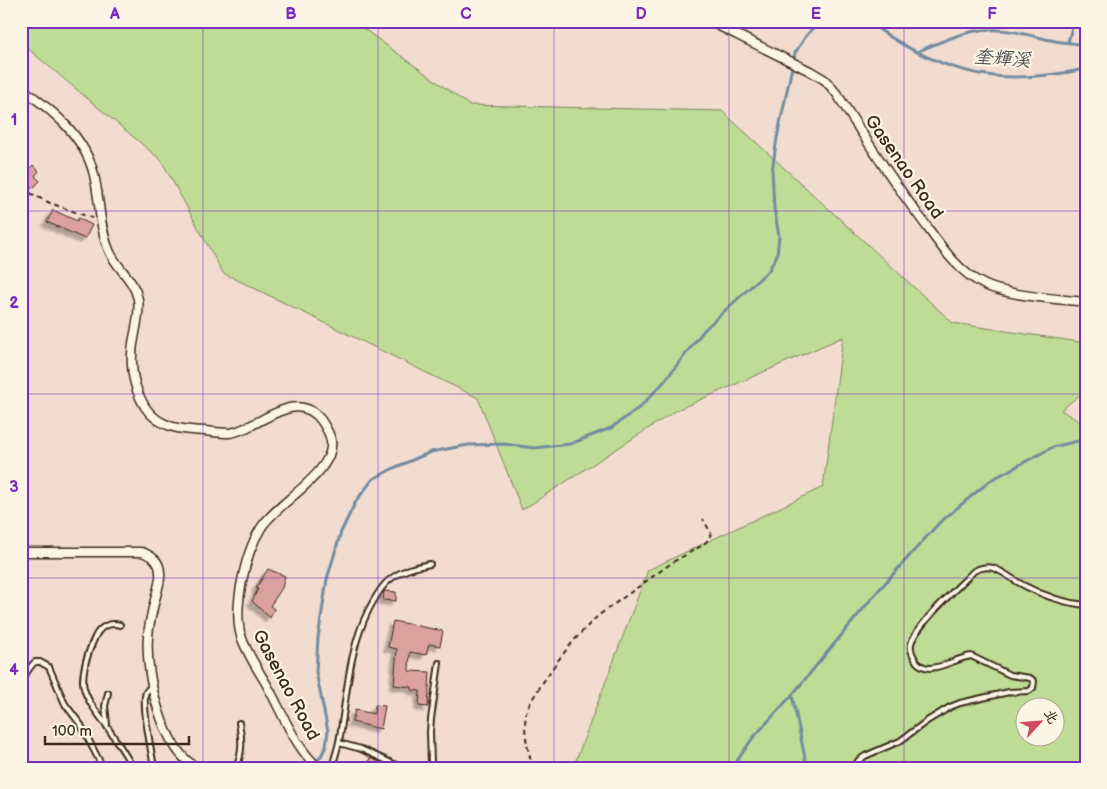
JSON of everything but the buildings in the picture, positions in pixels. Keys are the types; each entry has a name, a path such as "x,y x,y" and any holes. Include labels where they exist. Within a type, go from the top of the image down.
{"street":[{"name":"Gasenao Road","path":"709,21 825,80 837,94 898,188 943,249 964,271 985,285 1012,292 1086,302"},
{"name":"Gasenao Road","path":"21,88 41,102 80,141 88,155 94,174 102,222 110,252 134,287 139,301 131,366 136,386 146,407 156,420 170,427 230,433 253,425 271,414 302,407 315,412 326,427 332,442 329,458 260,528 243,577 238,621 245,645 297,741 308,757 319,768"},
{"path":"21,552 142,552 151,556 158,563 160,574 148,636 151,686 162,718 178,752 190,764 198,768"}],"lane":[{"path":"332,768 339,743 353,652 366,616 385,583 412,568 430,564"},
{"path":"854,768 858,761 865,756 900,741 950,707 960,703 1033,688 1034,681 1030,678 1010,675 971,656 932,668 924,667 916,662 912,654 911,645 914,637 924,623 974,571 983,567 993,568 1024,586 1051,597 1086,606"},
{"path":"120,625 113,623 105,625 96,635 85,668 83,682 87,696 132,768"},
{"path":"21,680 35,662 40,662 49,667 64,704 81,725 103,768"},
{"path":"428,768 431,763 431,719 439,663"},
{"path":"151,686 146,692 145,699 154,768"},
{"path":"107,727 105,715 108,693"},
{"path":"236,768 242,753 239,723"},
{"path":"339,743 361,749 397,767 407,768"}],"path":[{"path":"21,192 30,193 50,203 102,222"},
{"path":"533,768 527,746 526,714 530,702 554,665 584,629 599,615 673,562 703,545 709,539 711,533 703,519"}],"green space":[{"path":"21,21 353,21 469,105 722,111 953,323 1086,343 1086,390 1061,410 1086,426 1086,768 573,768 648,570 823,487 843,337 677,410 522,510 478,398 223,273 161,160 21,43"}],"waterway":[{"path":"311,768 321,756 326,746 328,731 316,672 318,638 327,579 341,532 356,501 373,479 431,452 468,445 504,444 534,448 570,444 611,428 640,407 663,383 705,329 769,270 777,255 779,236 774,208 772,171 777,138 795,53 819,21"},
{"name":"奎輝溪","path":"868,21 911,49 944,64 978,74 1028,77 1086,69"},
{"path":"1068,42 1074,21"},
{"path":"919,51 944,40 981,30 1002,30 1055,41 1086,45"},
{"path":"732,768 752,739 792,695 877,592 939,523 991,480 1053,447 1086,439"},
{"path":"792,695 807,768"}]}
